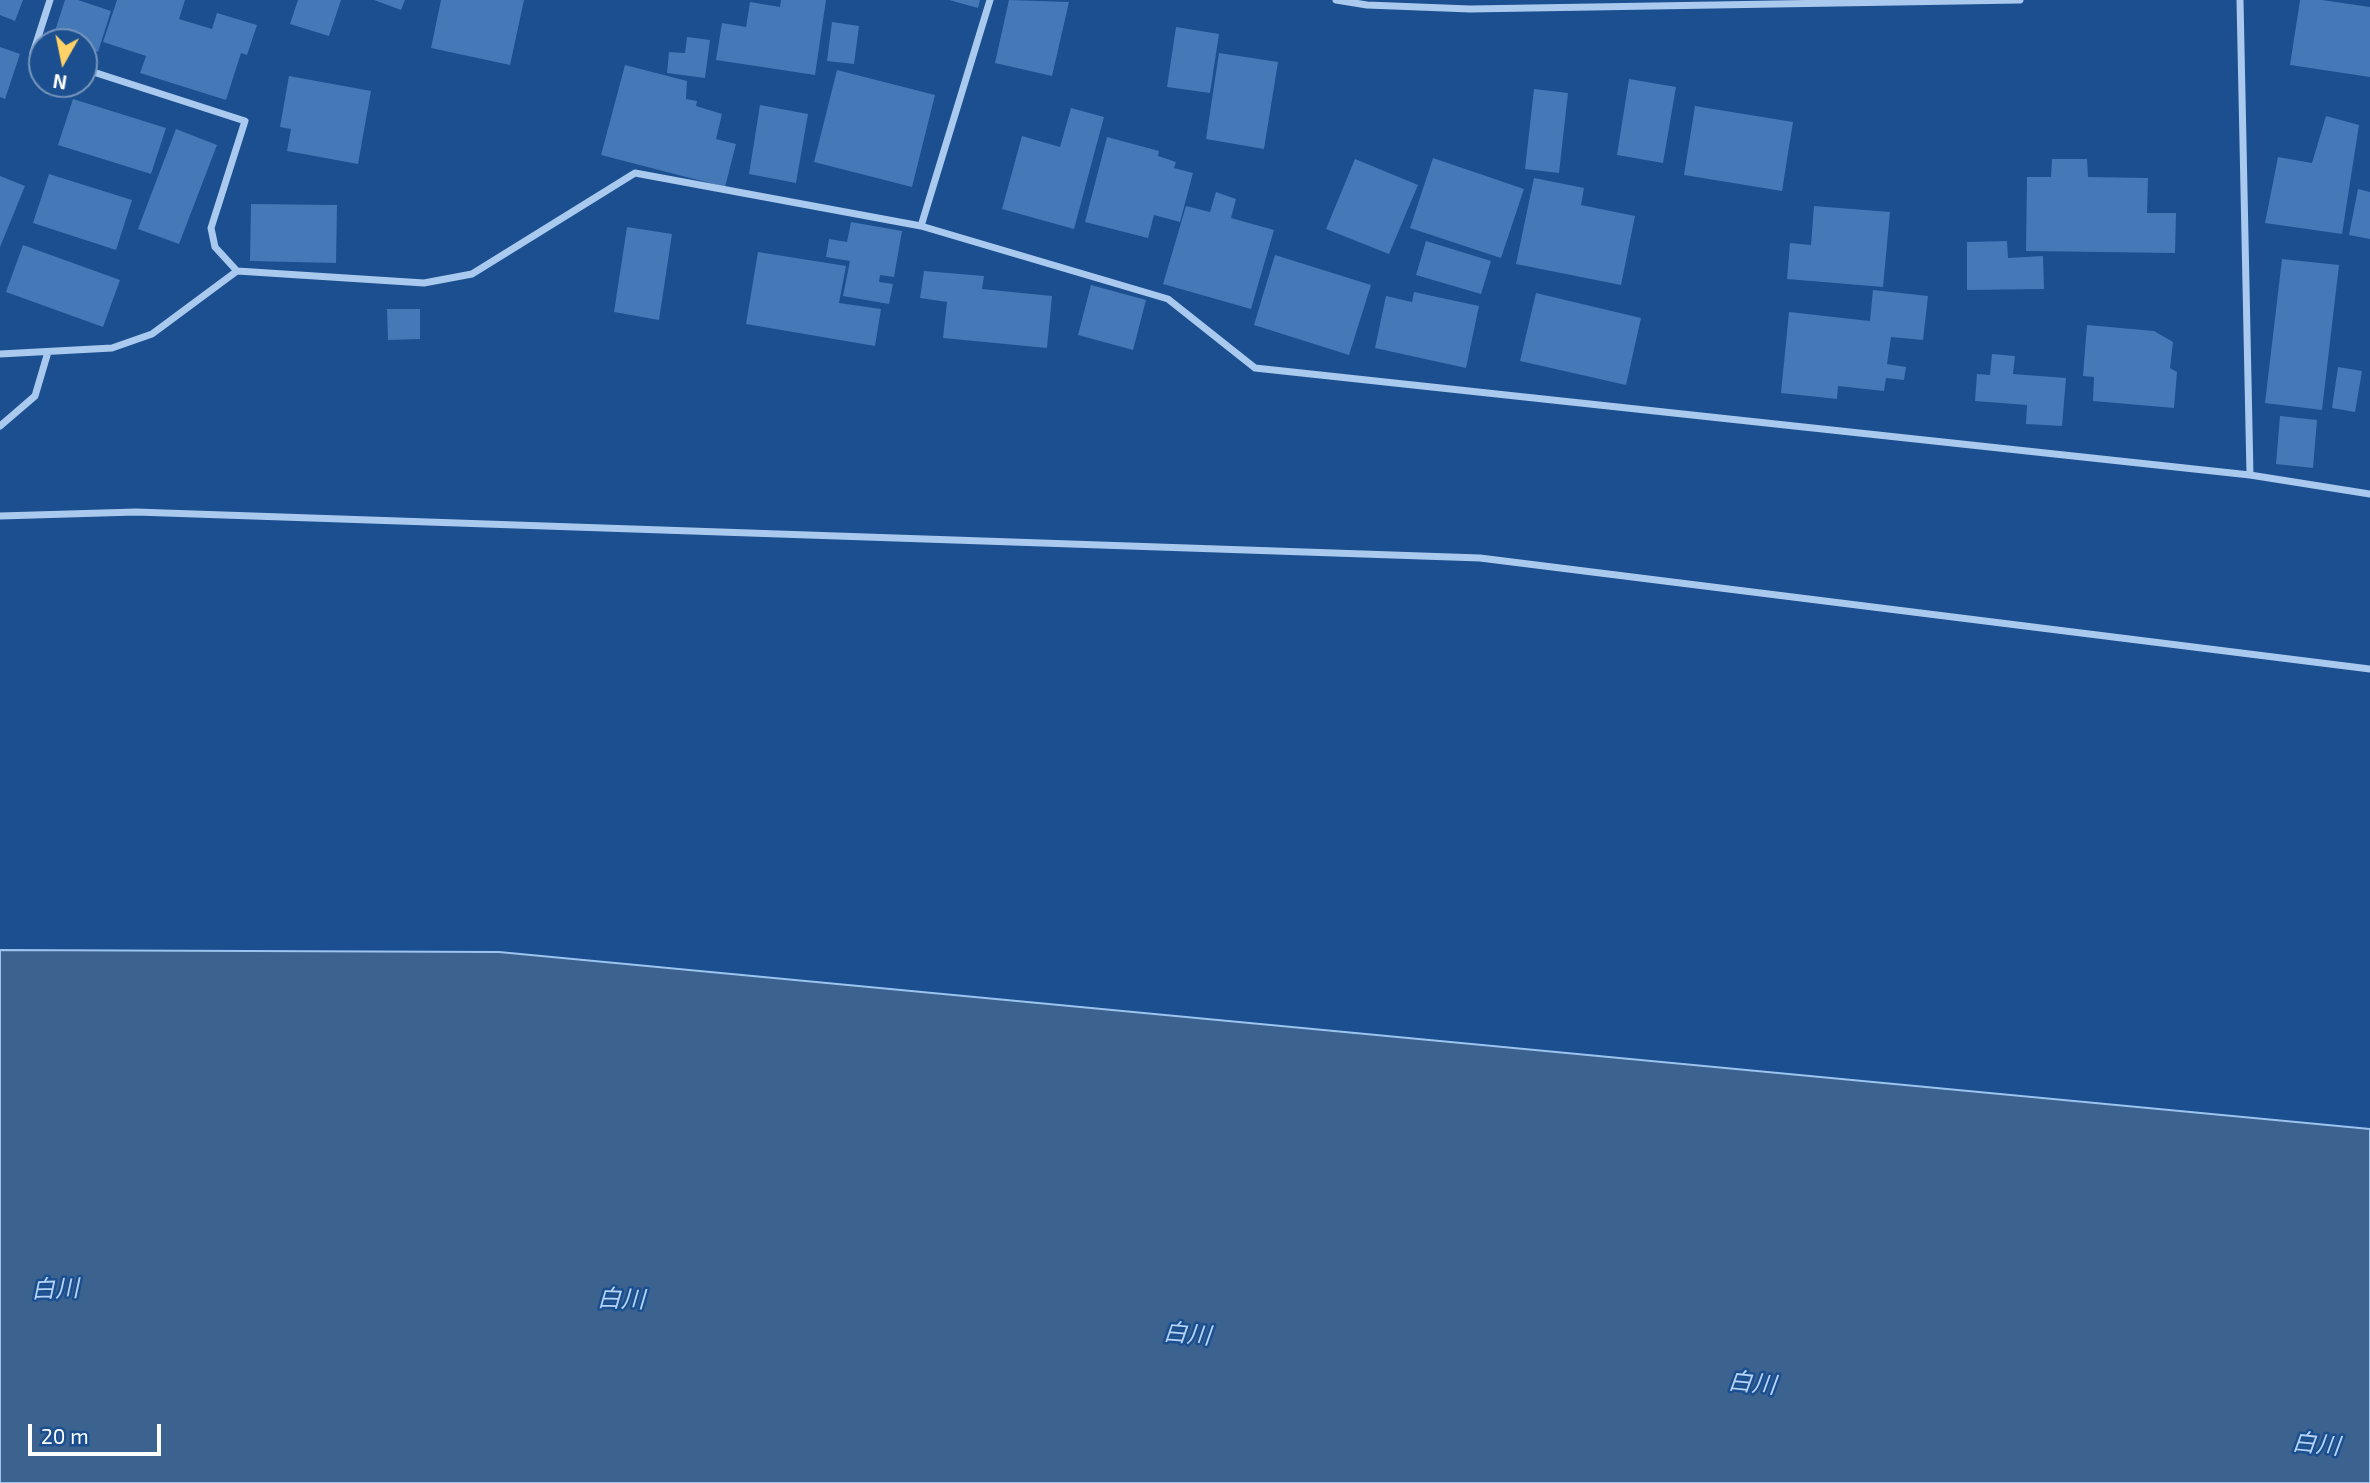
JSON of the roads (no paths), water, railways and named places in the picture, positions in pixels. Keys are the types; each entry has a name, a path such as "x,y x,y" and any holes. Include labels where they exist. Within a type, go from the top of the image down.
{"street":[{"path":"41,28 50,0"},
{"path":"921,226 990,0"},
{"path":"1336,0 1367,5 1470,9 2020,0"},
{"path":"2240,0 2250,475"},
{"path":"98,74 245,121 211,229 215,247 237,271"},
{"path":"0,354 112,348 152,334 237,271 424,283 472,274 635,173 921,226 1168,299 1255,369 2250,475 2370,494"},
{"path":"0,426 34,396 48,352"},
{"path":"0,516 136,512 1480,558 2370,669"}],"water":[{"name":"白川","path":"0,950 499,952 2370,1129 2370,1483 0,1483"}]}
